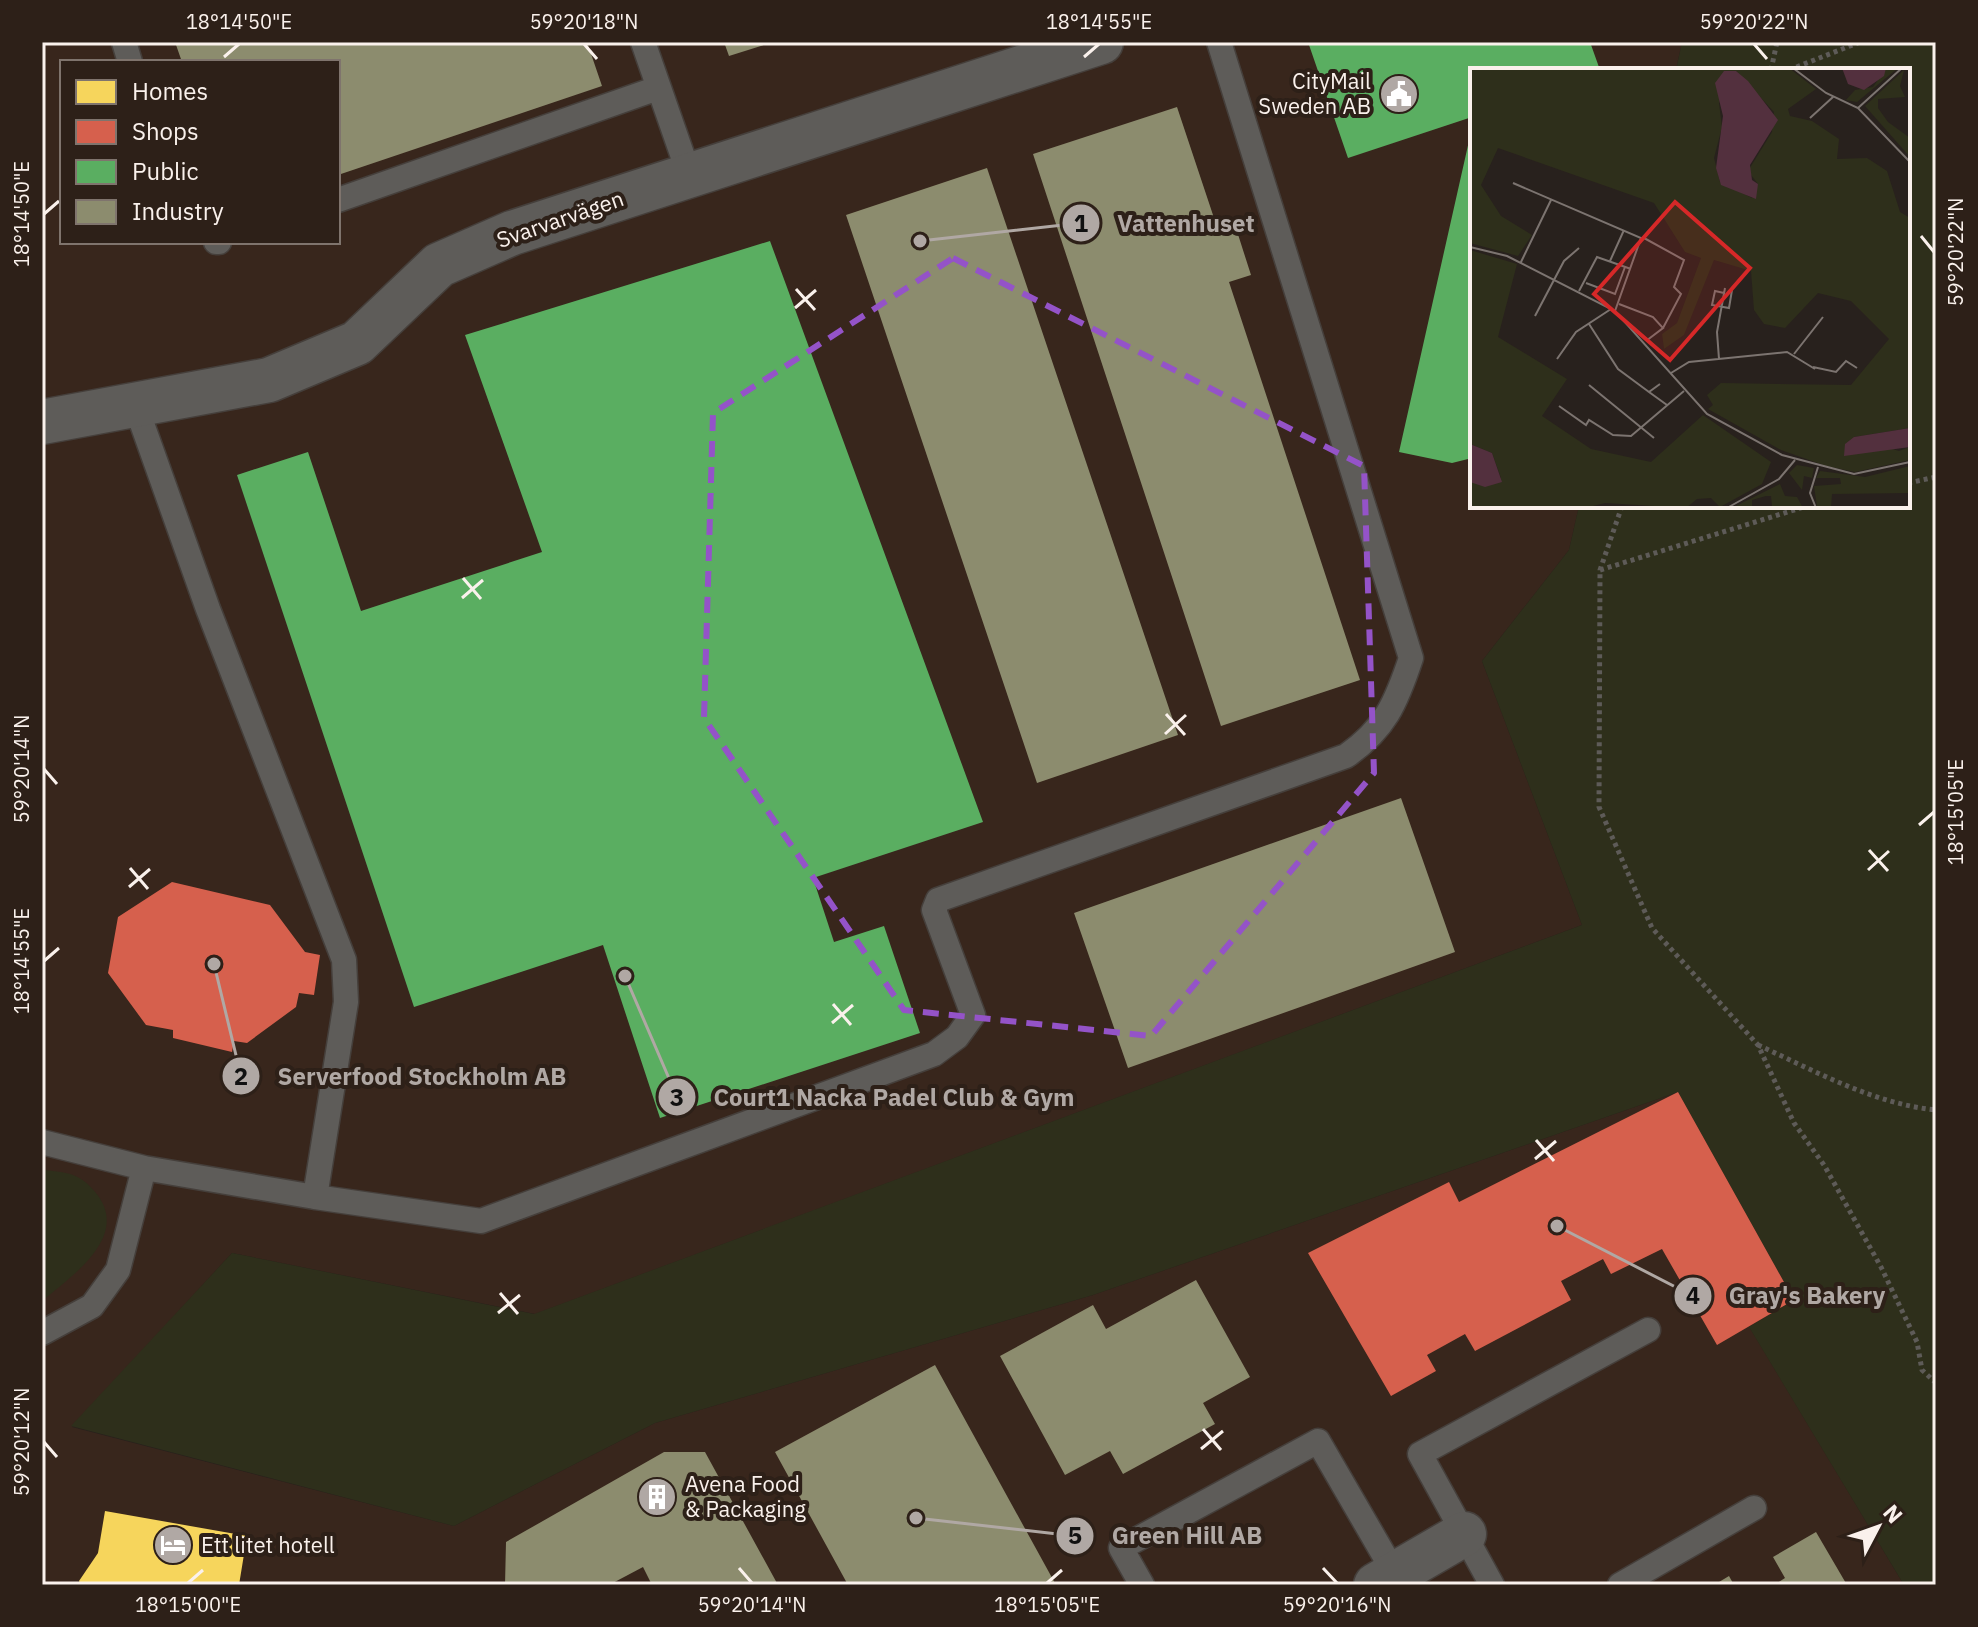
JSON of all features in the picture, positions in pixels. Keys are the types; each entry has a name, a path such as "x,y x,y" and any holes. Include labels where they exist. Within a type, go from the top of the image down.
{"street":[{"name":"Svarvarvägen","path":"42,422 269,380 357,343 439,265 512,233 1101,42"},
{"path":"1385,1580 1464,1534"}],"lane":[{"path":"643,42 690,177"},
{"path":"42,1142 144,1168 481,1221 934,1054 957,1037 973,1015 934,910 938,900 1346,756 1371,739 1396,703 1411,658 1219,42"},
{"path":"340,199 658,88"},
{"path":"135,404 198,613 344,960 346,1002 315,1197"},
{"path":"42,1333 92,1306 118,1270 144,1168"},
{"path":"1492,1585 1420,1454 1648,1330"},
{"path":"1142,1585 1121,1548 1318,1441 1385,1580"},
{"path":"1620,1585 1754,1508"}],"path":[{"path":"1771,68 1777,42"},
{"path":"1794,68 1860,42"},
{"path":"1910,483 1936,477"},
{"path":"1621,508 1600,570 1599,807 1652,928 1758,1045 1794,1123 1824,1165 1881,1267 1917,1342 1922,1370 1936,1383"},
{"path":"1600,570 1801,508"},
{"path":"1758,1045 1826,1077 1907,1107 1936,1110"}],"highlighted area":[{"path":"953,258 1364,466 1374,773 1151,1036 904,1010 704,718 713,413"}],"shaded area":[{"path":"42,42 1682,42 1676,68 1470,68 1470,508 1579,508 1569,550 1482,661 1582,925 535,1314 232,1253 72,1427 454,1526 655,1423 1093,1295 1678,1092 1794,1300 1750,1328 1904,1585 42,1585"}],"green space":[{"path":"1682,42 1936,42 1936,1585 1904,1585 1749,1327 1794,1300 1678,1092 1093,1295 655,1423 454,1526 71,1426 232,1253 534,1314 1582,925 1482,661 1569,550 1579,508 1910,508 1910,68 1676,68"},
{"path":"42,1170 66,1173 84,1181 105,1209 107,1224 93,1254 42,1301"}],"building: Homes":[{"name":"Ett litet hotell","path":"105,1511 247,1536 239,1585 81,1585 79,1581 98,1553"}],"building: Shops":[{"path":"172,882 270,905 305,952 320,955 314,995 299,993 296,1007 247,1043 234,1041 232,1052 173,1038 173,1030 146,1025 108,973 118,917"},
{"path":"1678,1092 1794,1300 1717,1345 1662,1249 1611,1274 1603,1259 1561,1281 1571,1300 1475,1351 1465,1334 1427,1355 1436,1371 1391,1396 1308,1253 1449,1182 1459,1202"}],"building: Public":[{"name":"CityMail Sweden AB","path":"1308,42 1590,42 1599,68 1470,68 1470,118 1348,158"},
{"path":"1470,136 1470,458 1452,463 1399,452"},
{"path":"770,241 983,822 813,878 834,942 884,926 920,1033 660,1118 603,945 414,1007 237,475 308,452 361,611 542,552 465,335"}],"building: Industry":[{"path":"175,42 587,42 602,86 340,174 340,60 181,60"},
{"path":"724,42 770,42 770,43 729,56"},
{"path":"1177,107 1218,230 1235,225 1251,275 1229,282 1360,680 1221,726 1033,154"},
{"path":"987,168 1178,735 1037,783 846,215"},
{"path":"1401,798 1455,952 1128,1068 1074,913"},
{"path":"1196,1280 1250,1377 1203,1403 1215,1424 1123,1474 1110,1451 1065,1475 1000,1356 1093,1305 1106,1329"},
{"path":"935,1365 1056,1585 848,1585 775,1452"},
{"name":"Avena Food & Packaging","path":"664,1452 705,1452 778,1585 652,1585 643,1567 609,1585 505,1585 506,1542"},
{"path":"1816,1532 1847,1585 1774,1585 1785,1578 1773,1557"},
{"path":"1729,1576 1734,1585 1714,1585"}],"place":[{"name":"CityMail Sweden AB","path":"1399,94"},
{"name":"Vattenhuset","path":"920,241"},
{"name":"Serverfood Stockholm AB","path":"214,964"},
{"name":"Court1 Nacka Padel Club & Gym","path":"625,976"},
{"name":"Gray's Bakery","path":"1557,1226"},
{"name":"Avena Food & Packaging","path":"657,1497"},
{"name":"Green Hill AB","path":"916,1518"},
{"name":"Ett litet hotell","path":"173,1545"}]}
